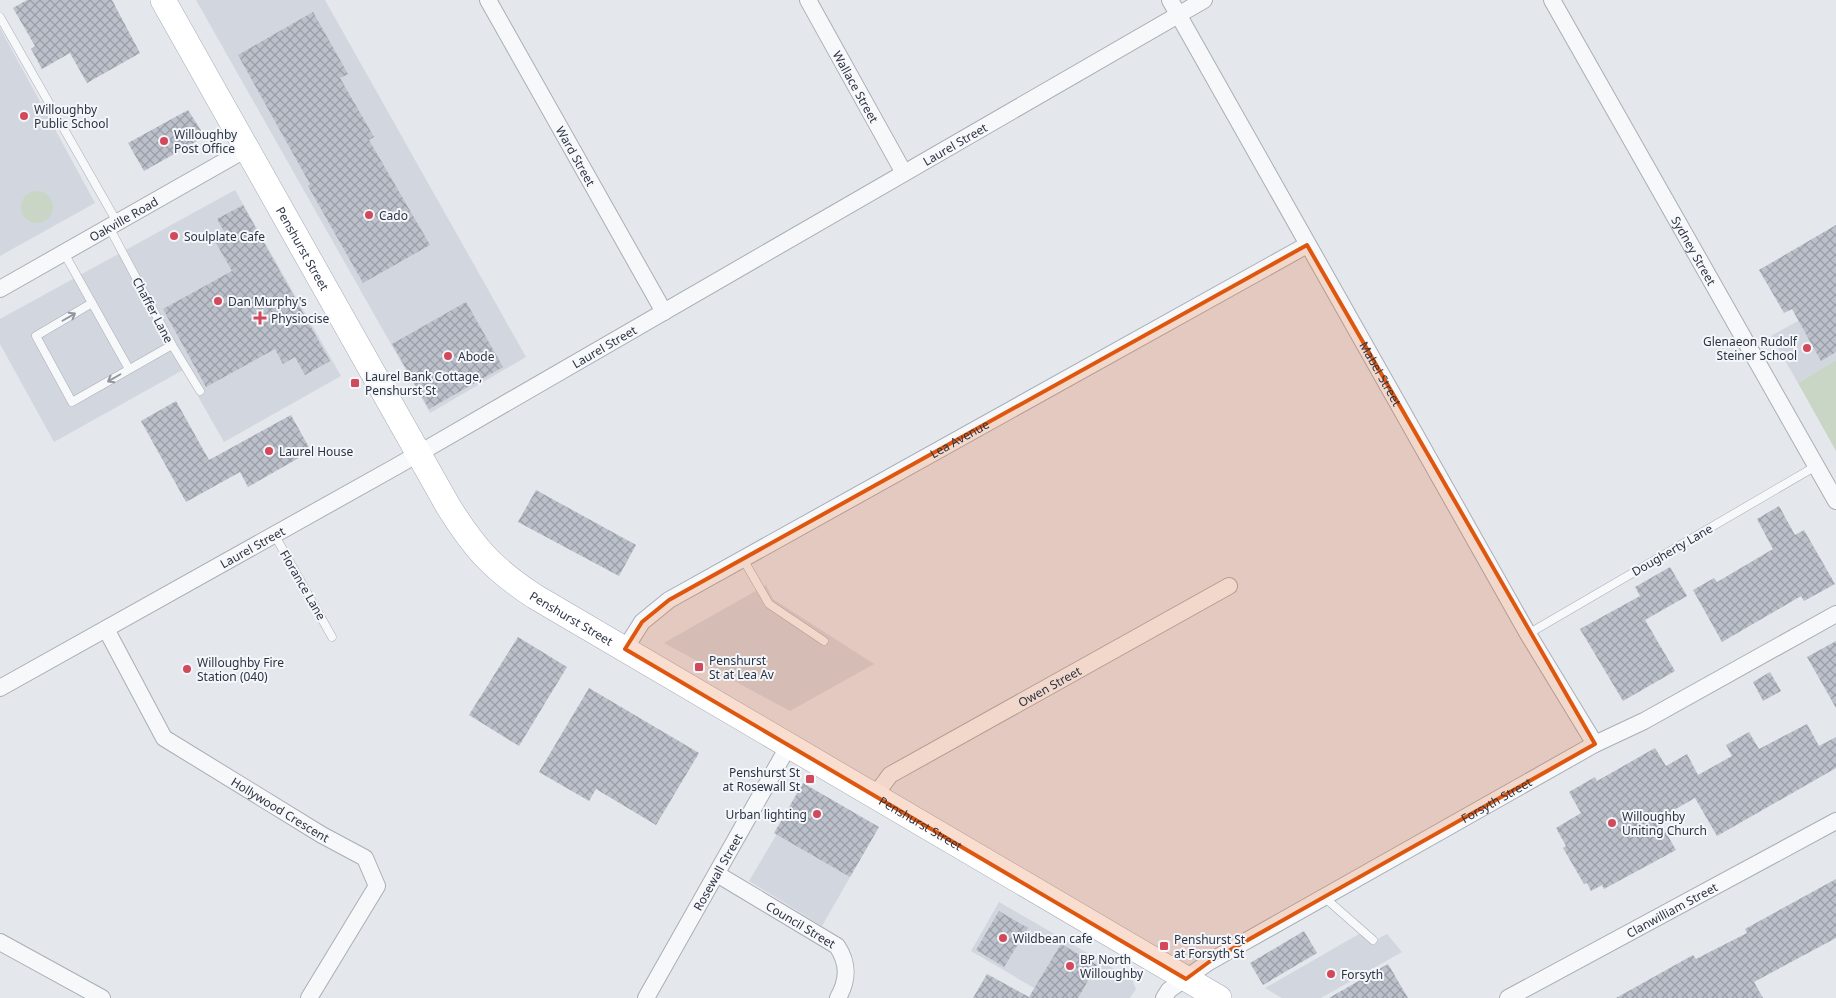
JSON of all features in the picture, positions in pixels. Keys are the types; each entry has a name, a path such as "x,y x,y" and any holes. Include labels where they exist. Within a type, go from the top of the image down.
{"main road":[{"name":"Penshurst Street","path":"162,0 248,148 448,506 485,558 508,578 534,596 876,794 1219,998"}],"street":[{"name":"Ward Street","path":"488,0 664,312"},
{"name":"Wallace Street","path":"808,0 904,172"},
{"name":"Mabel Street","path":"1170,0 1528,634 1595,744"},
{"name":"Laurel Street","path":"0,688 419,453 1204,0"},
{"name":"Sydney Street","path":"1552,0 1836,501"},
{"name":"Oakville Road","path":"0,289 248,148"},
{"name":"Lea Avenue","path":"625,649 642,622 669,600 1307,245"},
{"name":"Owen Street","path":"876,794 890,775 1229,586"},
{"name":"Forsyth Street","path":"1164,998 1169,990 1209,962 1595,744 1644,721 1836,614"},
{"name":"Hollywood Crescent","path":"106,629 164,738 322,835 365,858 377,886 309,998"},
{"name":"Rosewall Street","path":"646,998 789,745"},
{"name":"Clanwilliam Street","path":"1508,998 1836,822"},
{"name":"Council Street","path":"716,874 837,946 842,953 846,972 846,982 838,998"},
{"path":"0,942 102,998"}],"lane":[{"name":"Chaffer Lane","path":"0,17 113,225 172,345 200,391"},
{"path":"64,253 130,369"},
{"path":"92,304 36,336 72,402 172,345"},
{"name":"Dougherty Lane","path":"1528,634 1816,466"},
{"name":"Florance Lane","path":"274,534 332,637"},
{"path":"743,559 769,604 824,641"},
{"path":"1324,897 1373,940"}],"highlighted area":[{"path":"1307,245 1595,744 1209,962 1186,979 625,649 642,622 669,600"}],"shaded area":[{"path":"196,0 325,0 526,357 430,413"},
{"name":"Willoughby Public School","path":"0,28 95,203 0,256"},
{"path":"235,190 341,376 224,442 183,370 54,442 0,344 0,319"},
{"name":"Glenaeon Rudolf Steiner School","path":"1836,300 1836,360 1798,383 1771,336"},
{"path":"766,585 773,599 874,664 790,711 664,643"},
{"path":"804,788 877,830 822,926 749,881"},
{"path":"999,902 1132,979 1136,989 1130,998 1051,998 971,951"},
{"path":"1359,934 1370,943 1387,934 1402,952 1321,998 1282,998 1265,988"}],"green space":[{"path":"37,191 49,195 53,207 49,219 37,223 25,219 21,207 25,195"},
{"path":"1836,360 1836,451 1798,383"}],"building":[{"path":"27,0 112,0 140,53 87,83 70,53 42,69 31,49 35,46 13,8"},
{"path":"313,12 348,74 340,78 374,137 369,140 430,245 363,283 308,186 310,184 238,55"},
{"name":"Willoughby Post Office","path":"188,110 202,132 199,140 144,171 128,143"},
{"path":"243,205 330,361 305,375 295,357 283,364 275,349 206,387 163,309 232,271 215,241 226,235 217,219"},
{"path":"1836,225 1836,352 1821,361 1792,309 1784,313 1759,270"},
{"name":"Abode","path":"466,302 503,367 429,409 392,344"},
{"path":"176,401 209,460 291,415 311,451 248,487 240,472 186,502 141,421"},
{"path":"536,490 636,545 619,576 518,522"},
{"path":"1779,506 1795,535 1804,530 1835,584 1804,601 1801,596 1722,642 1693,590 1714,578 1717,582 1773,549 1757,519"},
{"path":"1670,567 1687,596 1645,620 1675,671 1623,701 1580,629 1640,596 1635,587"},
{"path":"518,637 567,667 519,746 469,715"},
{"path":"1836,641 1836,708 1807,657"},
{"path":"1770,672 1781,691 1763,701 1753,682"},
{"path":"589,688 699,753 656,825 596,789 589,801 539,772"},
{"name":"Willoughby Uniting Church","path":"1807,724 1819,746 1836,737 1836,768 1717,836 1695,798 1658,819 1676,850 1604,889 1602,885 1591,891 1587,883 1584,884 1563,848 1566,846 1556,828 1581,813 1569,792 1595,777 1597,781 1655,748 1666,766 1687,754 1698,775 1732,756 1726,745 1749,732 1759,749"},
{"path":"803,783 879,827 850,877 774,833"},
{"path":"1836,879 1836,938 1754,982 1763,998 1616,998 1693,955 1696,959 1747,933 1745,929"},
{"name":"Wildbean cafe","path":"999,911 1028,928 1004,967 976,950"},
{"path":"1304,931 1317,953 1263,985 1250,963"},
{"path":"1061,944 1097,965 1078,998 973,998 987,974 1029,997"},
{"path":"1388,964 1408,998 1329,998"}],"place":[{"name":"Willoughby Public School","path":"24,116"},
{"name":"Willoughby Post Office","path":"164,141"},
{"name":"Cado","path":"369,215"},
{"name":"Soulplate Cafe","path":"174,236"},
{"name":"Dan Murphy's","path":"218,301"},
{"name":"Physiocise","path":"260,318"},
{"name":"Glenaeon Rudolf Steiner School","path":"1807,348"},
{"name":"Abode","path":"448,356"},
{"name":"Laurel Bank Cottage, Penshurst St","path":"355,383"},
{"name":"Laurel House","path":"269,451"},
{"name":"Penshurst St at Lea Av","path":"699,667"},
{"name":"Willoughby Fire Station (040)","path":"187,669"},
{"name":"Penshurst St at Rosewall St","path":"810,779"},
{"name":"Urban lighting","path":"817,814"},
{"name":"Willoughby Uniting Church","path":"1612,823"},
{"name":"Wildbean cafe","path":"1003,938"},
{"name":"Penshurst St at Forsyth St","path":"1164,946"},
{"name":"BP North Willoughby","path":"1070,966"},
{"name":"Forsyth","path":"1331,974"}]}
